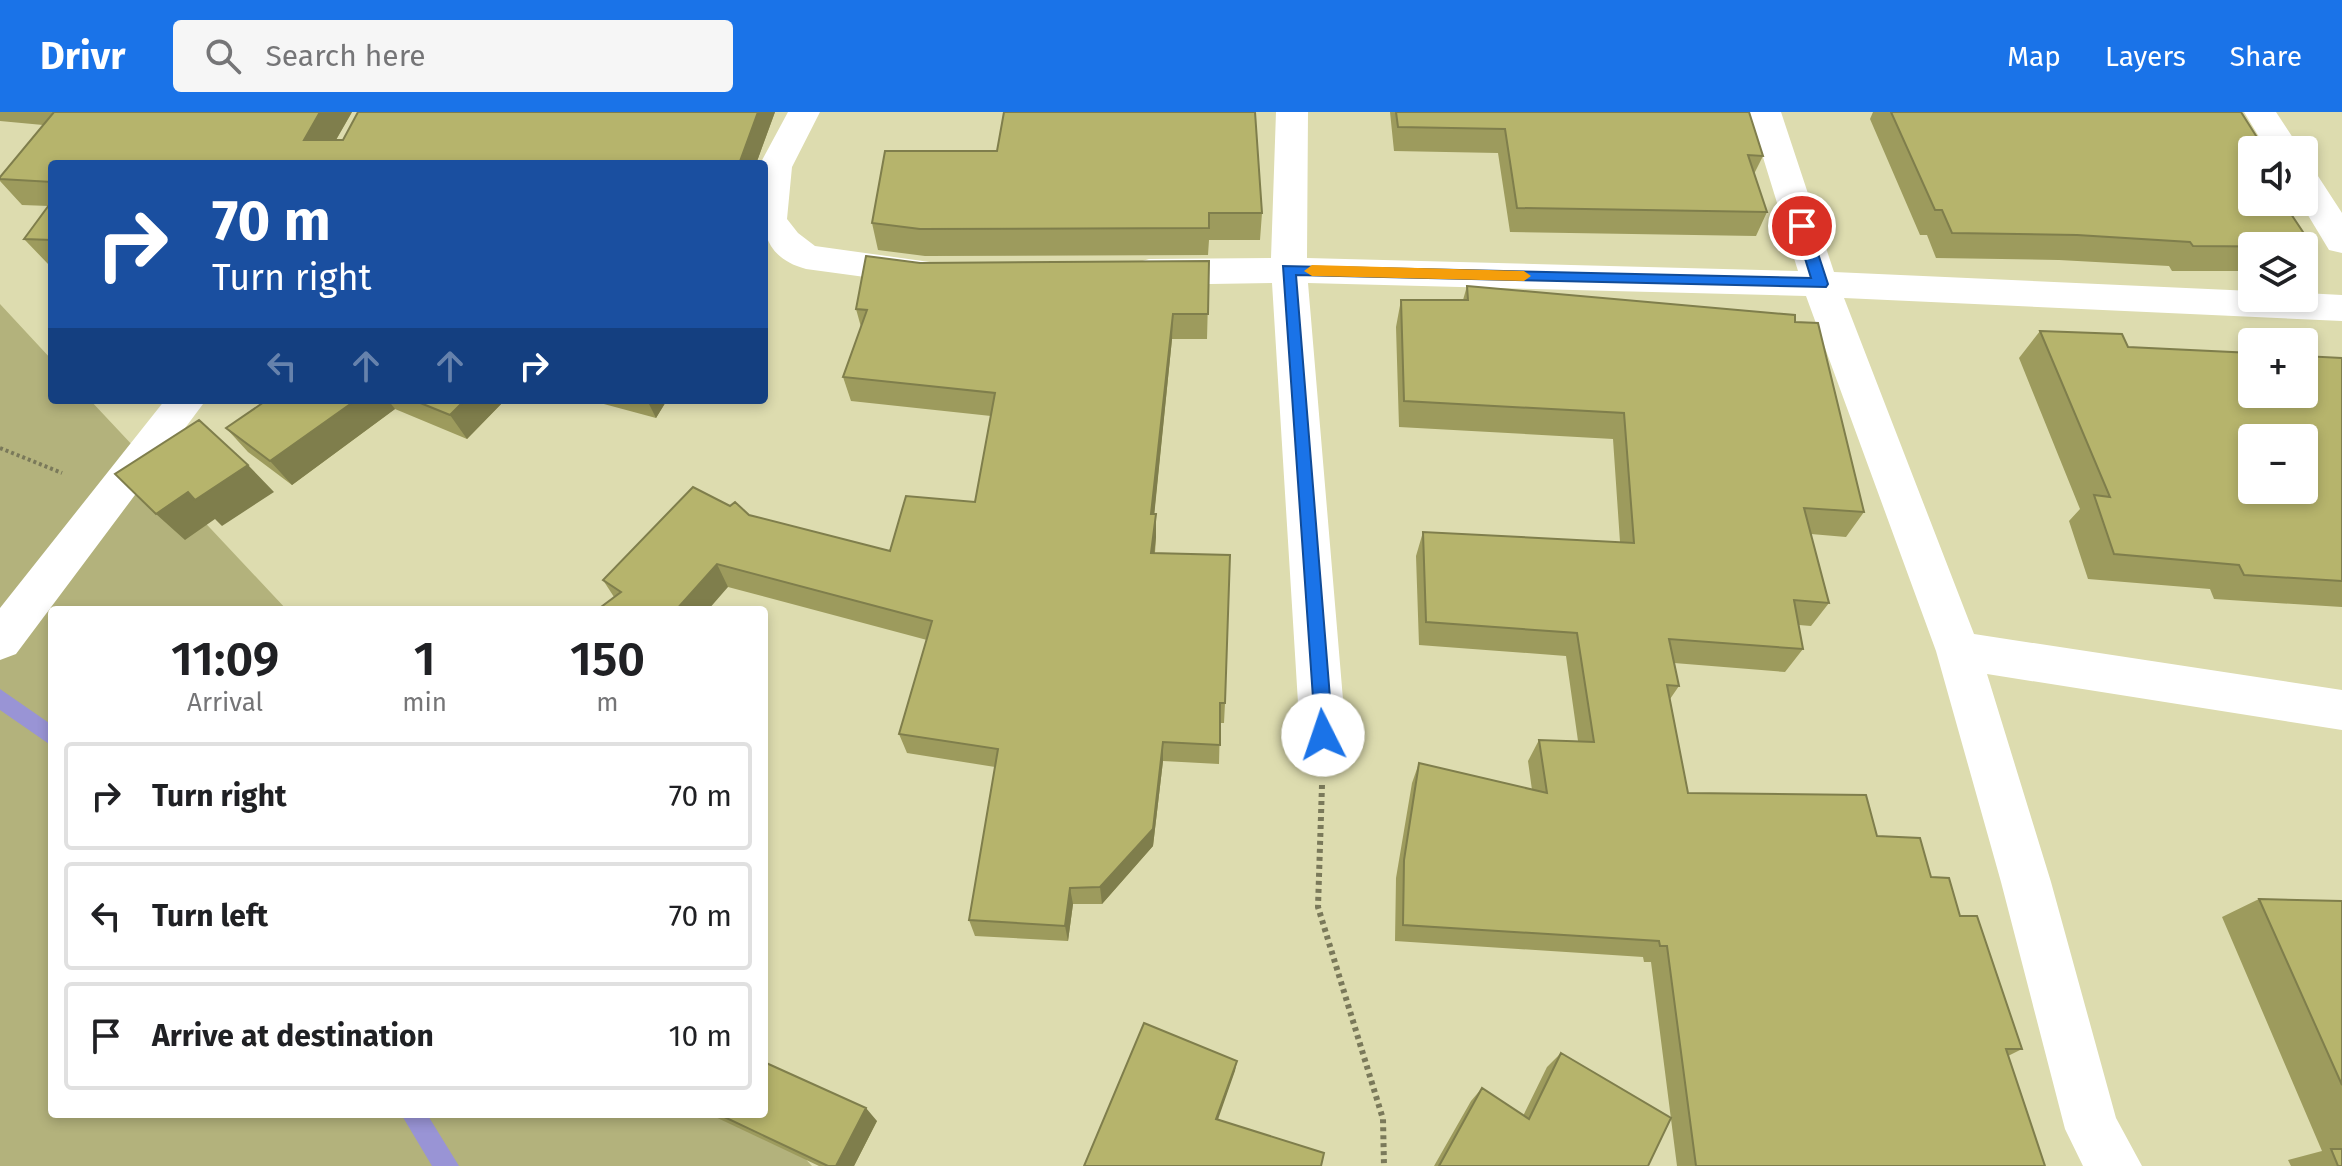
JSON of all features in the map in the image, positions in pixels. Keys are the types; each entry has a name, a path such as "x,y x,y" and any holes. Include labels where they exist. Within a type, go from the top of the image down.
{"street":[{"path":"804,112 775,167 769,220 785,242 806,257 925,272 955,271"},
{"path":"1292,112 1289,270 1323,735"},
{"path":"1765,112 1820,284 1958,651 2026,882 2092,1129 2114,1166"},
{"path":"2260,112 2275,136"},
{"path":"2318,203 2342,241"},
{"path":"1120,272 1289,270 1820,284 2342,308"},
{"path":"0,641 184,404"},
{"path":"1958,651 2342,710"}],"path":[{"path":"0,448 113,494"},
{"path":"1323,735 1318,907 1383,1119 1384,1166"}],"shaded area":[{"path":"0,304 48,356 48,404 94,404 283,606 48,606 48,1118 768,1118 812,1166 0,1166"}],"building":[{"path":"54,112 320,112 304,140 343,140 358,112 758,112 740,160 48,160 48,182 0,177"},
{"path":"1004,112 1255,112 1262,213 1209,213 1209,228 920,229 872,223 885,151 997,151"},
{"path":"1396,112 1749,112 1763,156 1748,155 1767,212 1517,208 1505,129 1398,127"},
{"path":"1891,112 2241,112 2256,136 2238,136 2238,216 2292,216 2303,232 2238,232 2238,246 2193,246 2190,242 2077,235 1952,233 1942,210 1935,210"},
{"path":"48,206 48,240 24,239"},
{"path":"866,256 920,263 1209,261 1208,314 1173,314 1151,514 1156,514 1151,553 1230,555 1225,703 1220,703 1220,745 1163,742 1153,829 1100,887 1070,888 1065,926 969,920 998,749 899,734 932,621 717,564 680,606 602,606 621,592 603,580 693,487 730,506 735,502 749,515 890,551 906,496 975,502 995,393 843,377 867,310 856,309"},
{"path":"1467,286 1795,315 1795,322 1818,323 1864,512 1804,508 1829,603 1794,600 1803,649 1669,639 1679,686 1667,685 1688,793 1866,795 1877,836 1920,838 1931,877 1949,878 1960,916 1977,916 2022,1049 2006,1049 2045,1166 1696,1166 1667,946 1660,946 1659,941 1403,925 1404,860 1419,763 1547,793 1539,740 1594,742 1577,633 1426,622 1423,532 1634,543 1624,413 1404,401 1401,300 1468,300"},
{"path":"2040,331 2122,334 2128,347 2238,352 2238,408 2318,408 2318,357 2342,358 2342,581 2244,575 2239,565 2114,554 2094,495 2110,497"},
{"path":"261,404 350,404 270,461 226,428"},
{"path":"423,404 461,404 450,415"},
{"path":"199,420 248,465 195,500 188,492 156,514 115,474"},
{"path":"2259,899 2342,901 2342,1085"},
{"path":"1144,1023 1237,1061 1216,1119 1324,1153 1321,1166 1084,1166"},
{"path":"1561,1053 1671,1118 1648,1166 1439,1166 1482,1088 1529,1119"},
{"path":"768,1064 866,1108 836,1166 828,1166 726,1118 768,1118"},
{"path":"2331,1149 2342,1149 2342,1166 2338,1166"}],"waterway":[{"path":"0,698 48,734"},
{"path":"416,1118 446,1166"}],"slow traffic":[{"path":"1312,271 1524,276"}],"route":[{"path":"1323,735 1289,270 1820,284 1802,226"}]}
